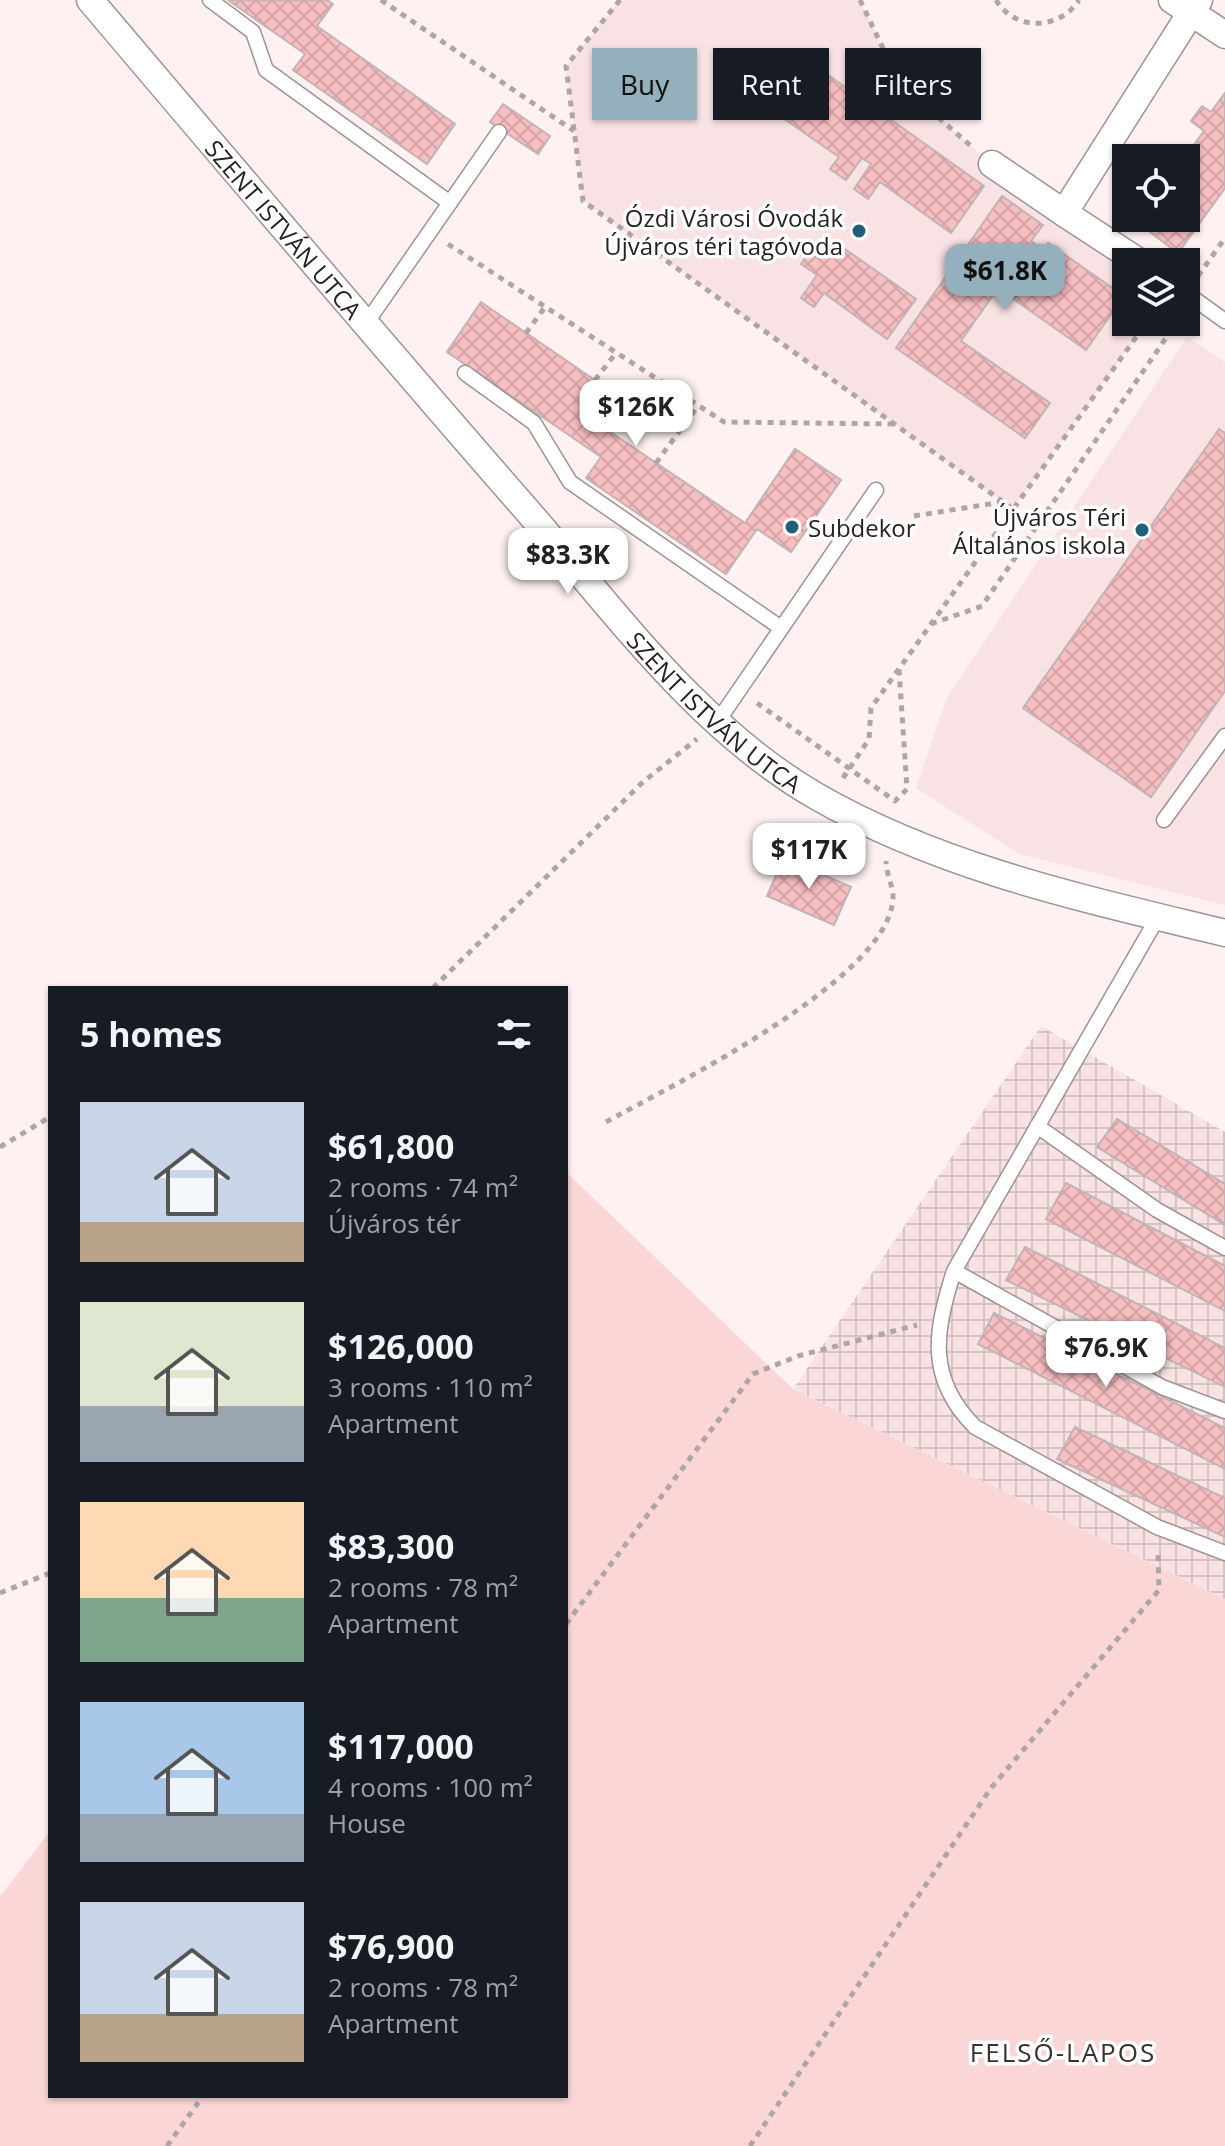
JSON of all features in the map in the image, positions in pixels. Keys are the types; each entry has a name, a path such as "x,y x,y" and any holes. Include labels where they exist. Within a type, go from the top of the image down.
{"street":[{"name":"SZENT ISTVÁN UTCA","path":"90,0 365,325 677,683 718,721 794,782 887,831 992,872 1225,933"},
{"path":"1064,213 1187,4 1225,35"},
{"path":"992,164 1118,248"}],"lane":[{"path":"210,0 253,32 266,70 450,203"},
{"path":"365,325 499,132"},
{"path":"1200,303 1225,321"},
{"path":"465,373 534,423 570,482 781,628"},
{"path":"718,721 876,490"},
{"path":"1164,820 1225,736"},
{"path":"1158,917 954,1271 938,1320 939,1362 959,1411 975,1427 1157,1527 1225,1553"},
{"path":"1037,1126 1157,1210 1225,1248"},
{"path":"954,1271 1162,1387 1225,1411"}],"path":[{"path":"381,0 574,131"},
{"path":"620,0 566,66 583,201 1013,509"},
{"path":"860,0 900,84 992,164"},
{"path":"996,0 1001,9 1018,20 1040,25 1061,19 1079,0"},
{"path":"430,232 724,422 895,424"},
{"path":"1200,273 1225,238"},
{"path":"526,333 545,307"},
{"path":"827,802 869,739 871,708 1137,336"},
{"path":"931,624 982,606 1167,336"},
{"path":"595,380 616,353"},
{"path":"656,463 698,406"},
{"path":"914,516 1003,501"},
{"path":"740,690 895,801 907,789 899,669"},
{"path":"435,986 643,782 718,721"},
{"path":"606,1122 734,1051 819,995 867,952 885,924 893,897 886,872 887,831"},
{"path":"0,1147 48,1118"},
{"path":"568,1621 753,1374 798,1356 938,1320"},
{"path":"750,2146 991,1788 1159,1590 1157,1527"},
{"path":"0,1593 48,1574"},
{"path":"167,2146 202,2098"}],"shaded area":[{"name":"Ózdi Városi Óvodák Újváros téri tagóvoda","path":"620,0 860,0 883,48 845,48 845,120 941,120 992,164 1112,252 1112,336 1137,336 1013,509 583,201 566,66"},
{"name":"Újváros Téri Általános iskola","path":"1187,337 1225,362 1225,905 1019,854 916,788 947,698"},
{"path":"1041,1026 1225,1132 1225,1599 793,1389"},
{"path":"568,1174 793,1389 1225,1599 1225,2146 0,2146 0,1897 48,1834 48,2098 568,2098"}],"building":[{"path":"228,0 327,0 333,4 317,26 455,124 427,164 293,70 305,54"},
{"path":"829,76 845,87 845,120 891,120 984,186 951,233 880,182 868,199 854,189 871,164 862,158 846,180 830,169 839,157 786,120 829,120"},
{"path":"1225,93 1225,188 1200,223 1200,144 1194,144 1204,131 1191,121 1202,106 1211,112"},
{"path":"503,104 550,136 538,154 490,122"},
{"path":"1002,196 1043,225 1031,241 1043,250 1048,243 1112,288 1112,313 1086,350 998,288 961,341 1050,403 1025,438 896,348"},
{"path":"1150,232 1193,232 1182,248 1171,248"},
{"path":"835,242 916,299 887,339 824,293 814,307 801,298 817,275 801,264 813,246 825,255"},
{"path":"481,302 631,405 612,433 745,523 795,449 841,480 791,552 757,529 726,574 586,478 601,457 447,352"},
{"name":"Újváros Téri Általános iskola","path":"1219,429 1225,433 1225,691 1151,797 1023,708"},
{"path":"784,857 851,887 834,925 767,896"},
{"path":"1117,1119 1225,1184 1225,1225 1097,1147"},
{"path":"1066,1183 1225,1266 1225,1311 1046,1219"},
{"path":"1025,1247 1225,1348 1225,1387 1006,1280"},
{"path":"994,1313 1225,1428 1225,1469 978,1344"},
{"path":"1075,1427 1225,1498 1225,1537 1057,1459"}],"place":[{"name":"Ózdi Városi Óvodák Újváros téri tagóvoda","path":"859,231"},
{"name":"Subdekor","path":"792,527"},
{"name":"Újváros Téri Általános iskola","path":"1142,530"}],"district":[{"name":"FELSŐ-LAPOS","path":"1063,2052"}]}
